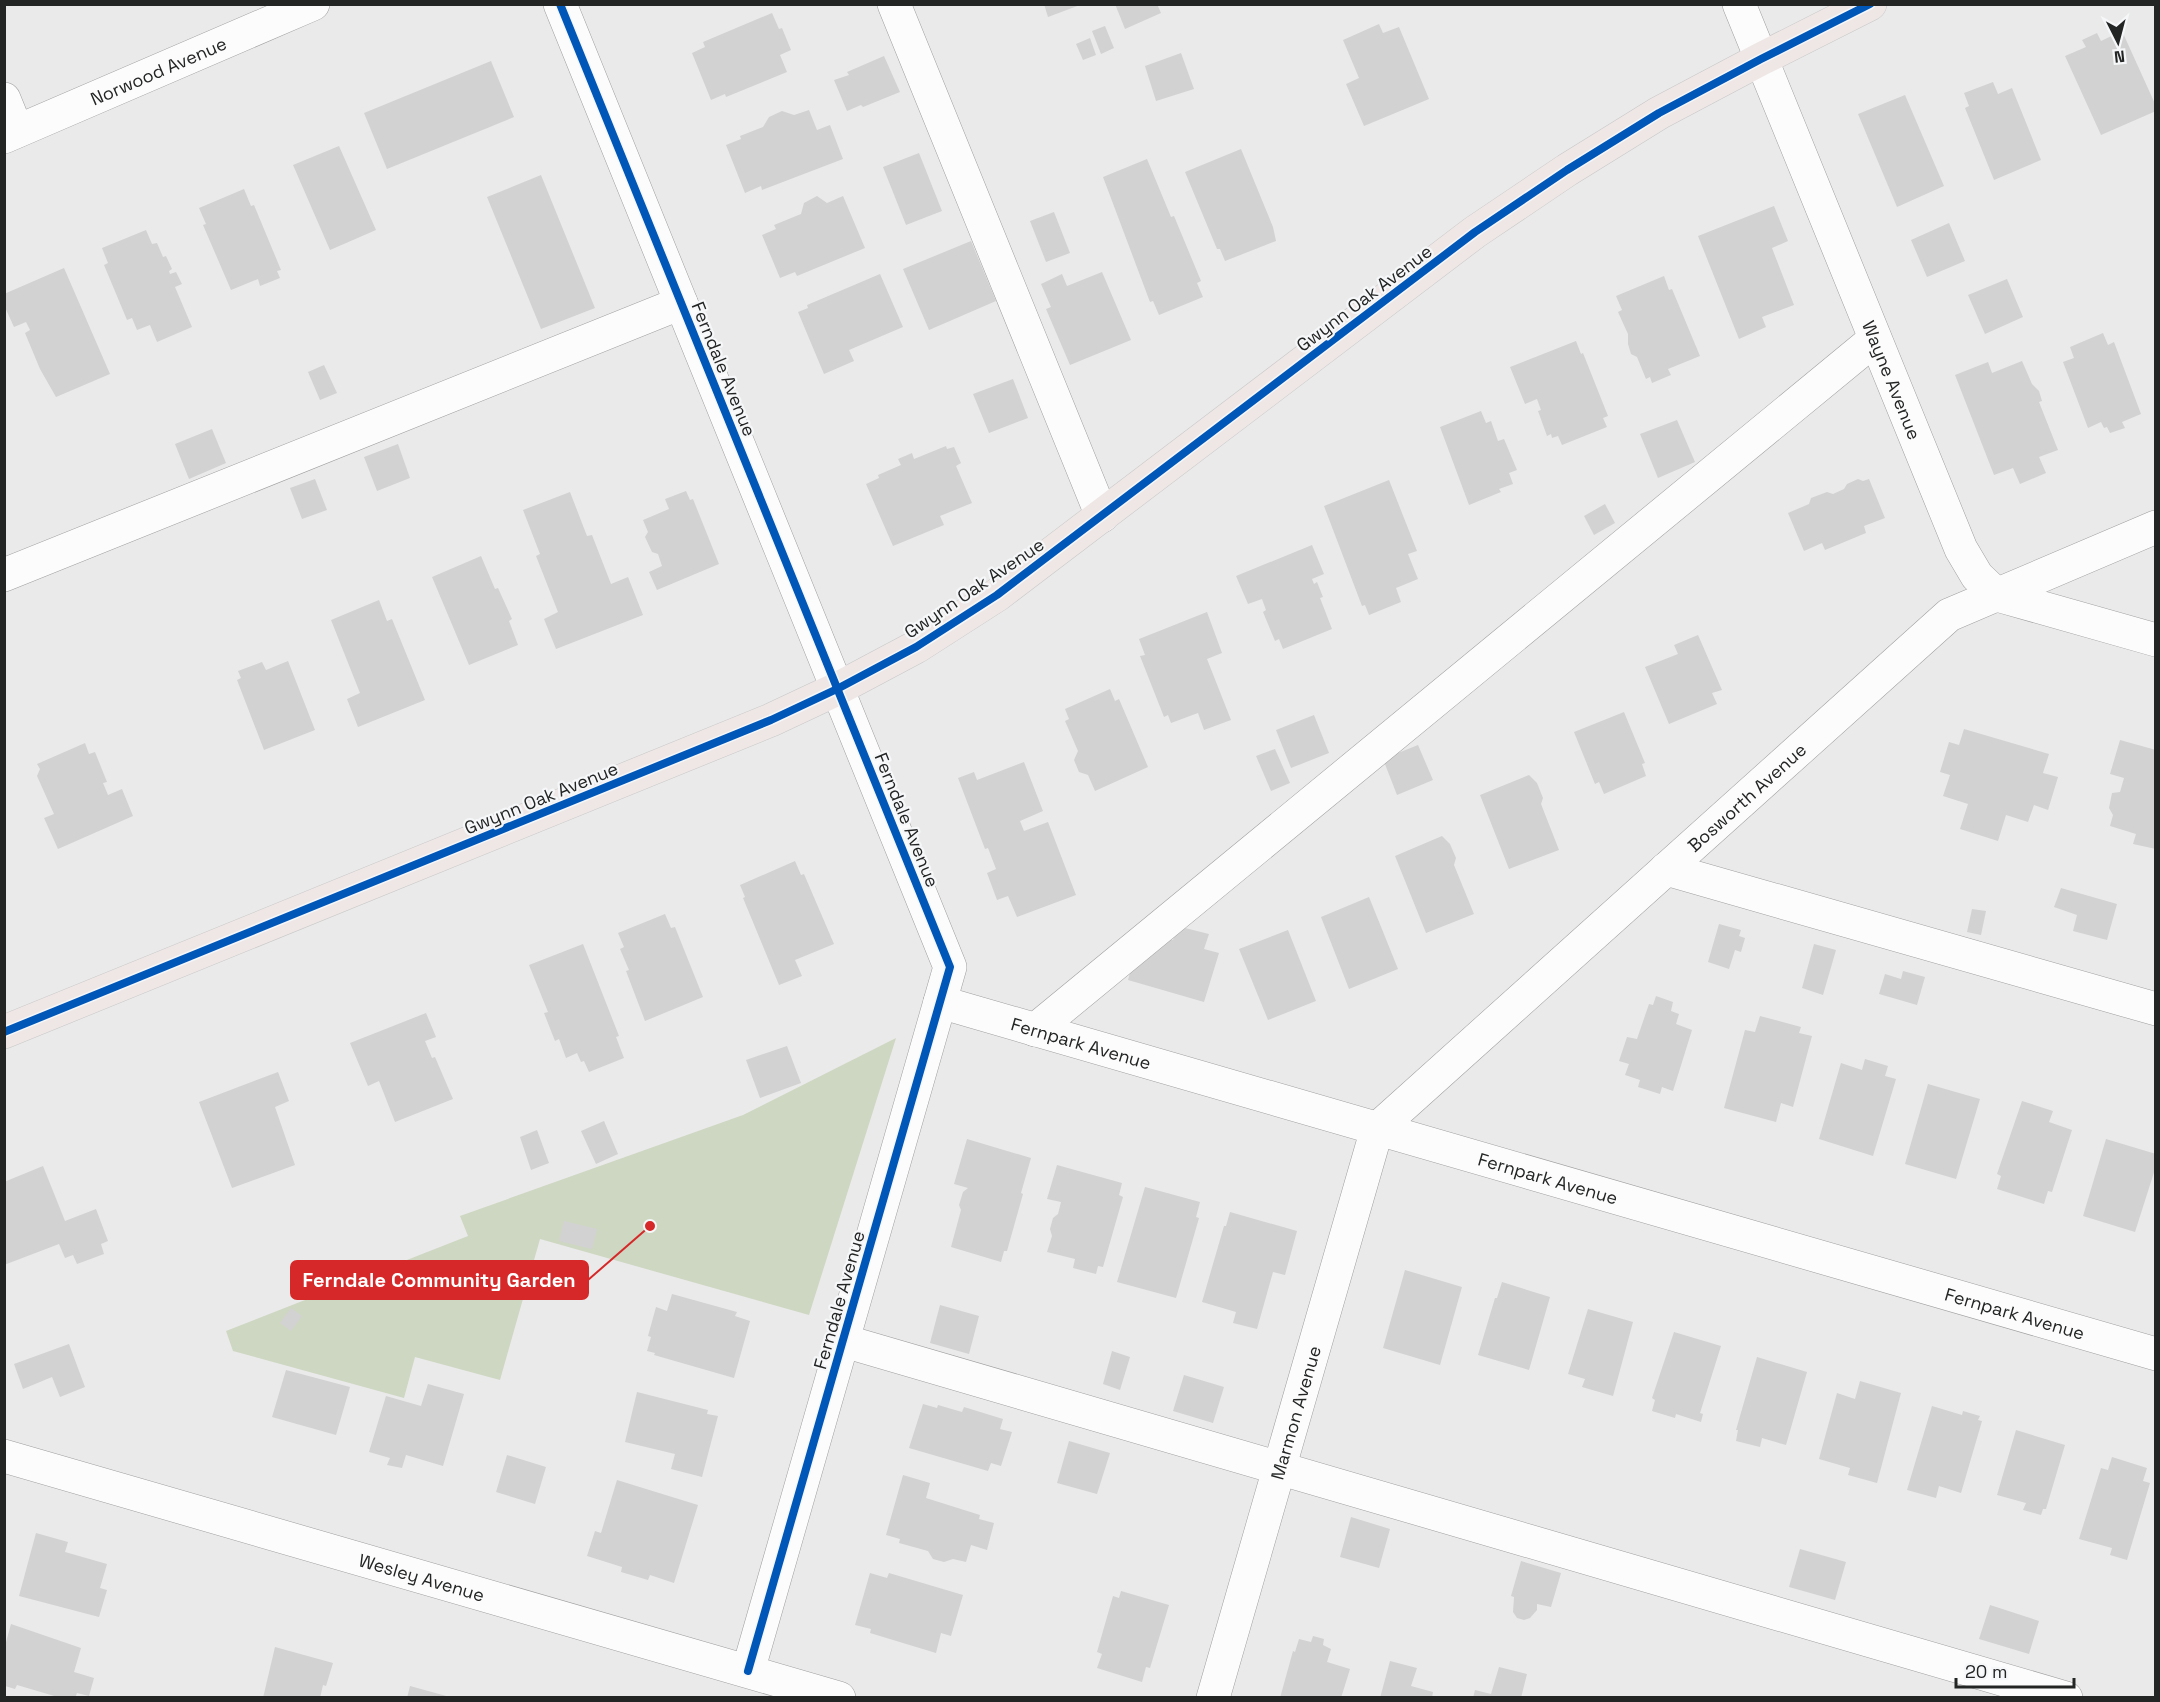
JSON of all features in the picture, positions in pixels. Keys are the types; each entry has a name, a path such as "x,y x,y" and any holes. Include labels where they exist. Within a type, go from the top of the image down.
{"main road":[{"name":"Gwynn Oak Avenue","path":"4,1032 771,720 837,689 916,647 997,595 1475,232 1567,170 1648,120 1870,4"}],"street":[{"name":"Norwood Avenue","path":"11,134 270,13 313,4"},
{"name":"Ferndale Avenue","path":"560,4 950,967 748,1671"},
{"path":"894,4 1102,516"},
{"name":"Wayne Avenue","path":"1739,4 1961,549 1977,576 1997,595 2156,640"},
{"path":"4,99 11,134"},
{"path":"4,575 681,303"},
{"path":"1035,1030 1875,339"},
{"name":"Bosworth Avenue","path":"1377,1129 1949,615 2156,527"},
{"path":"1666,869 2156,1009"},
{"name":"Fernpark Avenue","path":"940,1002 2156,1354"},
{"name":"Marmon Avenue","path":"1213,1698 1377,1129"},
{"path":"843,1341 2066,1698"},
{"name":"Wesley Avenue","path":"4,1455 839,1698"}],"green space":[{"path":"896,1038 809,1315 540,1239 500,1380 415,1357 404,1398 233,1351 226,1331 468,1236 460,1216 743,1115"}],"building":[{"path":"1044,4 1080,4 1080,5 1048,17"},
{"path":"1115,4 1157,4 1161,13 1125,29"},
{"path":"772,13 779,29 782,28 791,50 780,55 787,72 726,97 725,94 711,100 692,53 705,47 703,42"},
{"path":"1379,24 1383,33 1399,27 1429,99 1364,126 1346,84 1359,78 1343,40"},
{"path":"1105,26 1114,48 1101,54 1092,31"},
{"path":"2122,31 2156,106 2156,111 2101,135 2065,56 2086,47 2082,40 2097,33 2101,41"},
{"path":"1090,38 1096,55 1083,60 1076,44"},
{"path":"1181,53 1194,89 1156,101 1145,66"},
{"path":"884,56 900,92 847,111 834,80 849,75 847,72"},
{"path":"491,61 514,117 387,169 364,113"},
{"path":"1993,82 1998,94 2012,88 2041,160 1994,180 1965,108 1969,106 1964,93"},
{"path":"1905,95 1944,186 1897,207 1858,114"},
{"path":"809,110 817,130 830,125 843,159 762,190 761,186 745,193 726,145 741,139 740,136 763,127 769,117 782,111 794,115"},
{"path":"339,146 376,230 330,250 293,165"},
{"path":"1241,149 1273,227 1276,241 1225,261 1220,249 1217,249 1185,172"},
{"path":"919,153 942,211 906,225 883,167"},
{"path":"1147,159 1201,281 1197,283 1203,297 1159,315 1153,301 1150,302 1103,177"},
{"path":"541,175 595,308 541,329 487,197"},
{"path":"244,189 251,206 254,205 281,270 277,271 280,278 260,286 258,279 231,290 203,225 206,224 199,208"},
{"path":"817,196 827,203 843,196 865,248 797,276 795,272 780,278 762,235 776,229 774,225 801,214 804,203"},
{"path":"1774,206 1788,241 1772,248 1794,305 1762,317 1766,327 1739,339 1698,236"},
{"path":"1054,212 1070,253 1046,262 1030,221"},
{"path":"1949,223 1965,261 1927,277 1911,240"},
{"path":"146,230 152,244 157,243 163,257 166,256 172,269 169,271 170,274 176,272 182,284 175,287 192,327 157,342 150,325 137,330 132,318 127,320 104,265 108,263 102,248"},
{"path":"971,241 996,301 929,330 903,269"},
{"path":"64,268 110,374 56,397 40,369 25,333 30,330 26,322 14,327 4,305 4,294"},
{"path":"1102,272 1131,340 1070,365 1046,309 1051,307 1041,284 1062,274 1067,286"},
{"path":"880,274 903,327 849,350 854,361 824,374 798,312 808,308 807,305"},
{"path":"1664,276 1669,290 1672,289 1700,356 1668,369 1671,375 1652,383 1650,377 1646,379 1637,357 1631,354 1628,334 1618,312 1622,310 1616,296"},
{"path":"2007,279 2023,317 1985,334 1968,295"},
{"path":"2103,333 2108,345 2114,342 2141,414 2122,422 2125,428 2110,433 2101,422 2088,428 2063,362 2074,358 2070,347"},
{"path":"1576,341 1608,416 1603,418 1607,427 1562,445 1558,436 1552,438 1551,434 1547,436 1538,411 1541,410 1537,399 1525,404 1510,367"},
{"path":"2022,361 2032,384 2039,391 2042,401 2039,402 2058,450 2039,457 2046,473 2020,484 2013,468 1994,475 1955,375 1988,362 1992,373"},
{"path":"324,365 337,393 320,400 308,372"},
{"path":"1013,379 1028,418 989,433 973,394"},
{"path":"1481,411 1486,423 1491,421 1498,441 1504,439 1517,470 1509,473 1513,484 1499,489 1501,492 1469,505 1440,427"},
{"path":"1677,420 1695,462 1658,478 1640,434"},
{"path":"212,429 226,463 189,479 175,444"},
{"path":"398,444 410,478 377,491 364,457"},
{"path":"946,446 947,449 954,447 961,463 956,466 972,503 940,516 944,525 893,546 866,484 879,478 878,475 901,465 898,459 912,453 914,459"},
{"path":"315,479 327,510 302,519 290,488"},
{"path":"1858,479 1863,481 1869,479 1885,518 1864,526 1866,533 1825,550 1822,543 1804,551 1788,513 1809,504 1811,498 1827,492 1833,494"},
{"path":"1389,480 1417,551 1408,554 1418,579 1396,588 1401,602 1369,615 1365,605 1362,606 1324,506"},
{"path":"686,491 690,500 693,499 719,564 657,590 649,572 662,566 658,554 652,552 645,537 648,532 643,520 669,509 665,499"},
{"path":"570,492 587,536 592,535 611,584 628,577 643,615 556,649 544,619 558,612 536,556 540,554 523,510"},
{"path":"1605,504 1615,523 1594,535 1584,516"},
{"path":"1312,545 1324,574 1312,579 1314,584 1317,582 1323,597 1320,598 1332,629 1283,649 1279,639 1275,641 1263,612 1266,610 1262,599 1248,604 1236,576"},
{"path":"481,556 495,589 498,588 512,619 509,621 518,645 469,665 432,577"},
{"path":"379,600 387,621 392,619 425,700 358,727 347,699 360,693 331,620"},
{"path":"1207,612 1222,653 1207,659 1231,720 1204,730 1198,713 1171,723 1168,715 1164,717 1140,656 1145,655 1139,639"},
{"path":"1698,635 1722,690 1712,693 1717,704 1669,724 1645,667 1678,654 1674,645"},
{"path":"288,661 315,730 264,750 237,680 241,678 238,671 262,662 266,670"},
{"path":"1110,689 1115,701 1119,699 1148,767 1095,791 1088,775 1079,772 1074,760 1078,751 1065,721 1069,719 1065,709"},
{"path":"1624,712 1645,763 1642,764 1646,776 1604,794 1599,782 1595,784 1574,732"},
{"path":"1314,715 1329,753 1291,768 1276,730"},
{"path":"1964,729 2049,754 2043,773 2058,777 2048,810 2034,805 2028,822 2006,815 1998,841 1960,829 1968,804 1943,796 1950,775 1940,772 1949,742 1959,745"},
{"path":"2120,740 2156,750 2156,849 2133,844 2136,834 2110,826 2113,815 2109,808 2112,793 2120,792 2124,778 2110,774"},
{"path":"85,743 89,754 95,752 107,782 103,783 108,795 122,789 133,816 58,849 44,818 54,814 37,776 40,769 37,764"},
{"path":"1418,745 1433,780 1397,795 1383,759"},
{"path":"1275,749 1290,783 1271,791 1256,756"},
{"path":"1024,762 1043,811 1020,821 1024,831 1048,822 1076,895 1017,917 1008,896 997,900 987,873 996,869 988,848 985,849 958,778 974,772 977,780"},
{"path":"1529,775 1537,783 1543,798 1541,804 1559,850 1509,869 1480,795"},
{"path":"1442,836 1450,844 1456,858 1454,865 1474,914 1426,933 1395,856"},
{"path":"795,861 801,875 804,874 834,944 795,960 802,976 779,985 743,898 745,897 740,885"},
{"path":"2061,888 2117,904 2107,940 2073,931 2077,915 2054,907"},
{"path":"1369,897 1398,969 1349,989 1321,917"},
{"path":"1972,909 1986,911 1981,935 1967,932"},
{"path":"665,914 671,928 675,927 703,997 645,1021 626,971 629,970 620,949 624,947 618,933"},
{"path":"1719,924 1741,930 1739,936 1745,938 1741,952 1735,950 1729,969 1708,962"},
{"path":"1177,926 1209,934 1204,949 1219,953 1204,1002 1128,980 1135,954 1157,935 1173,940"},
{"path":"1288,930 1316,1001 1268,1020 1239,949"},
{"path":"583,944 619,1036 616,1037 624,1058 589,1072 577,1053 566,1058 559,1039 555,1041 544,1013 548,1012 529,965"},
{"path":"1814,944 1836,950 1823,995 1802,988"},
{"path":"1903,971 1925,977 1917,1005 1879,994 1885,974 1901,979"},
{"path":"1656,996 1673,1002 1671,1011 1679,1014 1676,1024 1692,1030 1673,1091 1662,1087 1660,1094 1638,1087 1640,1080 1625,1075 1629,1064 1619,1061 1627,1037 1637,1039 1649,1004 1653,1005"},
{"path":"426,1013 436,1037 425,1041 432,1058 435,1057 453,1099 395,1122 379,1081 368,1086 350,1043"},
{"path":"1760,1016 1801,1027 1799,1033 1812,1036 1793,1107 1781,1103 1776,1122 1724,1108 1745,1030 1755,1032"},
{"path":"787,1046 801,1083 760,1098 746,1060"},
{"path":"1865,1059 1888,1066 1885,1076 1896,1079 1873,1156 1819,1139 1841,1063 1862,1070"},
{"path":"278,1072 289,1101 275,1107 295,1165 232,1188 199,1102"},
{"path":"1928,1084 1980,1099 1956,1179 1905,1164"},
{"path":"2022,1101 2053,1111 2049,1122 2072,1130 2052,1192 2048,1191 2044,1204 1997,1189 2001,1176 1997,1174"},
{"path":"604,1121 618,1154 596,1164 581,1131"},
{"path":"537,1130 549,1163 531,1170 520,1137"},
{"path":"967,1139 1031,1158 1007,1251 1004,1251 1001,1262 951,1247 961,1210 959,1205 963,1192 968,1188 954,1184"},
{"path":"2106,1139 2156,1154 2156,1166 2135,1232 2083,1216"},
{"path":"1057,1165 1122,1183 1119,1195 1123,1197 1103,1267 1098,1266 1096,1274 1073,1268 1075,1259 1047,1252 1052,1236 1050,1229 1053,1218 1058,1214 1061,1202 1047,1199"},
{"path":"43,1166 65,1221 96,1209 108,1241 101,1244 104,1254 77,1264 73,1255 65,1258 59,1244 4,1265 4,1182"},
{"path":"1145,1187 1200,1202 1196,1217 1199,1218 1176,1298 1117,1282"},
{"path":"1230,1212 1297,1231 1285,1275 1273,1272 1257,1329 1233,1323 1236,1312 1202,1302"},
{"path":"564,1221 597,1229 592,1249 559,1241"},
{"path":"1405,1270 1462,1287 1440,1365 1383,1348"},
{"path":"1502,1282 1550,1297 1529,1370 1478,1355"},
{"path":"672,1294 737,1312 735,1316 750,1321 734,1378 647,1351 651,1337 648,1336 656,1307 667,1311"},
{"path":"940,1305 979,1316 969,1354 930,1343"},
{"path":"291,1308 302,1316 291,1331 280,1323"},
{"path":"1588,1309 1633,1322 1613,1396 1582,1387 1585,1379 1568,1374"},
{"path":"1674,1332 1721,1346 1700,1413 1703,1414 1701,1422 1676,1414 1675,1418 1652,1411 1655,1400 1652,1398"},
{"path":"69,1344 85,1387 60,1397 52,1377 23,1389 14,1364"},
{"path":"1112,1351 1130,1357 1120,1390 1103,1384"},
{"path":"1757,1357 1807,1372 1786,1445 1762,1438 1760,1447 1736,1441 1738,1430 1736,1430"},
{"path":"286,1370 350,1387 336,1435 272,1417"},
{"path":"1184,1375 1224,1387 1213,1423 1173,1411"},
{"path":"1860,1381 1901,1393 1877,1483 1848,1475 1850,1468 1819,1459 1837,1393 1855,1399"},
{"path":"428,1384 464,1394 443,1466 406,1455 402,1468 387,1465 390,1458 369,1452 386,1396 421,1406"},
{"path":"637,1392 708,1410 707,1414 718,1416 702,1477 671,1469 675,1454 625,1442"},
{"path":"923,1404 937,1408 938,1405 962,1412 964,1407 1003,1419 1000,1429 1012,1432 1001,1466 991,1463 988,1471 909,1448"},
{"path":"1932,1406 1962,1415 1963,1411 1980,1416 1978,1420 1982,1421 1961,1493 1939,1486 1936,1498 1907,1490"},
{"path":"2016,1430 2065,1445 2046,1509 2043,1509 2041,1515 2023,1510 2026,1503 1997,1495"},
{"path":"1069,1441 1110,1453 1097,1494 1057,1483"},
{"path":"507,1455 546,1467 535,1504 496,1492"},
{"path":"2112,1457 2147,1468 2143,1481 2150,1483 2127,1560 2110,1555 2112,1548 2079,1539 2101,1468 2108,1470"},
{"path":"903,1475 930,1483 926,1498 980,1515 979,1519 994,1523 987,1550 971,1545 966,1562 953,1559 944,1562 933,1559 928,1551 899,1543 900,1539 886,1535"},
{"path":"617,1480 698,1505 674,1583 650,1575 648,1580 621,1572 622,1567 587,1556 595,1531 601,1533"},
{"path":"1351,1517 1390,1529 1379,1568 1340,1557"},
{"path":"36,1533 68,1542 65,1552 107,1564 100,1588 107,1590 99,1617 19,1596"},
{"path":"1800,1549 1846,1562 1835,1600 1789,1587"},
{"path":"1521,1561 1561,1573 1551,1607 1537,1604 1537,1610 1530,1618 1524,1620 1517,1618 1513,1612 1514,1597 1511,1596"},
{"path":"870,1573 887,1578 889,1573 963,1595 951,1636 941,1633 936,1653 870,1633 871,1629 855,1625"},
{"path":"1121,1591 1169,1605 1150,1668 1146,1667 1142,1682 1097,1668 1102,1654 1097,1652 1113,1596 1119,1598"},
{"path":"1990,1605 2039,1621 2029,1654 1979,1639"},
{"path":"11,1624 81,1648 74,1672 94,1678 89,1696 77,1693 75,1698 61,1698 17,1685 15,1689 5,1686 5,1646"},
{"path":"1313,1636 1324,1639 1323,1645 1331,1649 1327,1662 1350,1669 1341,1698 1280,1698 1293,1651 1295,1652 1299,1639 1311,1642"},
{"path":"275,1647 333,1663 320,1698 263,1698"},
{"path":"1390,1661 1417,1668 1411,1686 1433,1692 1432,1698 1380,1698"},
{"path":"1499,1667 1527,1674 1521,1698 1473,1698 1475,1690 1491,1694"},
{"path":"410,1686 450,1697 407,1698"}],"cycle path":[{"path":"560,4 950,967 748,1671"},
{"path":"4,1032 771,720 837,689 916,647 997,595 1475,232 1567,170 1659,113 1870,4"}],"place":[{"name":"Ferndale Community Garden","path":"650,1226"}]}
